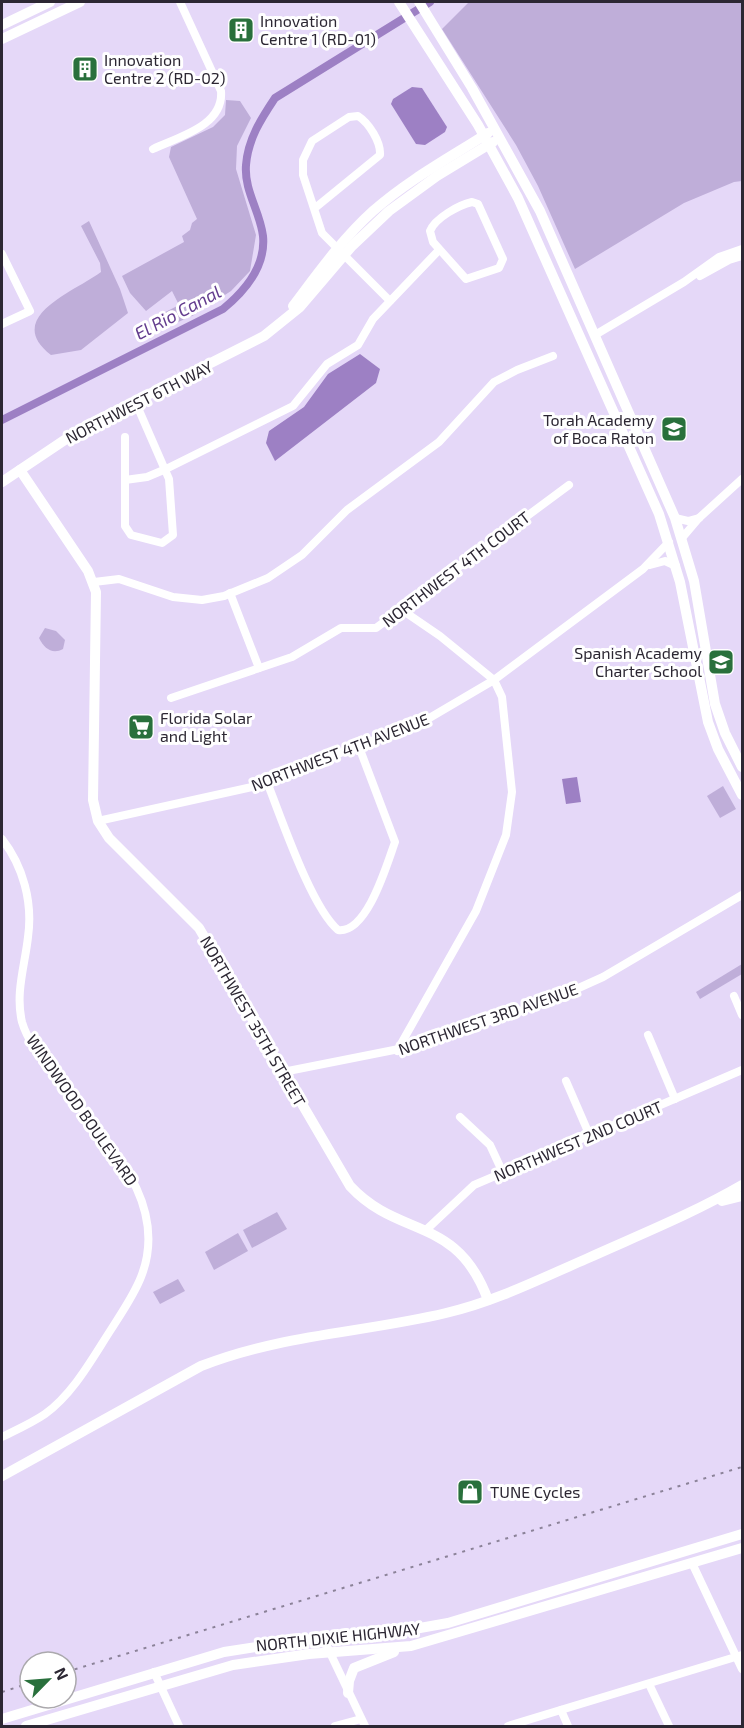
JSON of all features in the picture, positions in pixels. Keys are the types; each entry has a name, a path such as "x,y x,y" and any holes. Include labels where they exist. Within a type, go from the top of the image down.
{"main road":[{"path":"2,24 50,2"},
{"path":"2,39 80,2"},
{"path":"399,2 486,140 518,198 669,542 676,566 701,697 712,734 742,795"},
{"path":"419,2 498,133 540,211 675,518 697,596 712,693 725,733 742,766"},
{"name":"NORTHWEST 6TH WAY","path":"2,482 84,427 252,343 300,307 359,225 398,191 498,133"},
{"path":"551,270 567,293 585,329 595,335"},
{"name":"NORTHWEST 35TH STREET","path":"20,470 94,582 97,609 93,800 98,821 109,838 199,928 350,1186 373,1205 446,1241 467,1259 477,1273 488,1300"},
{"path":"712,734 742,771"},
{"path":"2,1476 201,1366 283,1340 422,1319 488,1300 705,1206 742,1185"},
{"path":"705,1206 742,1196"},
{"name":"NORTH DIXIE HIGHWAY","path":"2,1719 224,1652 322,1638 375,1636 448,1623 742,1534"},
{"name":"NORTH DIXIE HIGHWAY","path":"26,1726 233,1665 329,1652 411,1646 742,1548"},
{"path":"348,1693 351,1673 358,1665 411,1646"}],"street":[{"path":"153,149 209,122 222,100 221,91 180,2"},
{"path":"315,208 380,155 379,145 365,122 358,116 349,117 317,137 306,154 303,175 322,233 390,301"},
{"path":"472,202 478,204 485,216 503,259 499,268 466,279 440,250 430,236 432,226 465,203 472,202"},
{"path":"684,282 719,257 742,249"},
{"path":"125,480 147,477 166,469 293,406 327,364 358,345 373,319 440,250"},
{"path":"2,254 30,311 2,324"},
{"path":"595,335 684,282 742,256"},
{"path":"94,582 119,579 187,600 210,599 268,578 289,565 347,510 439,442 494,382 553,356"},
{"path":"125,437 125,526 127,531 154,543 169,540 173,535 166,469 135,401"},
{"path":"682,538 699,518 742,479"},
{"name":"NORTHWEST 4TH COURT","path":"171,698 306,650 341,628 375,628 569,485"},
{"path":"675,518 688,521 699,518"},
{"name":"NORTHWEST 4TH AVENUE","path":"98,821 239,791 426,720 494,680 646,566 669,542"},
{"path":"646,566 665,561 676,566"},
{"path":"230,593 259,668"},
{"path":"397,1051 476,911 506,835 512,792 502,698 494,680 440,636 402,610"},
{"path":"267,782 298,862 332,925 344,931 351,929 378,890 395,842 358,747"},
{"name":"WINDWOOD BOULEVARD","path":"2,839 21,872 29,907 28,937 20,990 22,1022 48,1065 129,1173 146,1211 148,1238 142,1276 132,1297 77,1379 44,1415 2,1437"},
{"name":"NORTHWEST 3RD AVENUE","path":"283,1072 397,1051 528,1009 580,988 742,895"},
{"path":"734,996 742,1015"},
{"path":"648,1035 675,1099"},
{"name":"NORTHWEST 2ND COURT","path":"426,1230 465,1191 589,1134 742,1070"},
{"path":"566,1081 589,1134"},
{"path":"460,1117 490,1145 503,1173"},
{"path":"692,1563 740,1656 742,1669"},
{"path":"322,1638 363,1723 335,1726"},
{"path":"508,1726 740,1656"},
{"path":"154,1672 179,1726"},
{"path":"649,1684 669,1726"},
{"path":"561,1710 568,1726"}],"shaded area":[{"path":"469,2 742,2 742,181 734,182 684,203 575,269 538,186 516,145 442,29"},
{"path":"412,87 422,88 447,127 445,132 425,145 416,144 391,104 393,99"},
{"path":"226,100 240,101 251,118 237,146 236,169 256,235 250,271 231,291 194,315 158,331 150,320 179,305 172,291 146,311 130,293 122,276 184,242 182,236 190,230 192,223 197,219 169,157 171,147 213,127 225,115"},
{"path":"89,221 120,289 128,313 81,350 51,355 38,341 35,329 39,317 48,306 101,272 100,263 81,226"},
{"path":"360,354 380,369 376,383 275,461 266,443 269,431 304,407 328,374"},
{"path":"45,628 56,631 65,640 63,649 52,651 43,645 39,638"},
{"path":"577,777 581,802 566,804 562,779"},
{"path":"723,786 736,809 720,818 707,796"},
{"path":"742,964 742,974 700,999 696,992"},
{"path":"277,1212 287,1229 252,1248 243,1230"},
{"path":"238,1233 248,1251 214,1270 205,1252"},
{"path":"178,1279 185,1291 160,1304 153,1292"}],"waterway":[{"name":"El Rio Canal","path":"2,420 223,309 239,294 257,268 263,247 261,227 247,184 247,156 252,138 275,98 430,2"}],"railway":[{"path":"78,1668 742,1467"},
{"path":"2,1692 18,1687"}],"place":[{"name":"Innovation Centre 1 (RD-01)","path":"241,30"},
{"name":"Innovation Centre 2 (RD-02)","path":"85,69"},
{"name":"Torah Academy of Boca Raton","path":"674,429"},
{"name":"Spanish Academy Charter School","path":"721,662"},
{"name":"Florida Solar and Light","path":"141,727"},
{"name":"TUNE Cycles","path":"470,1492"}]}
